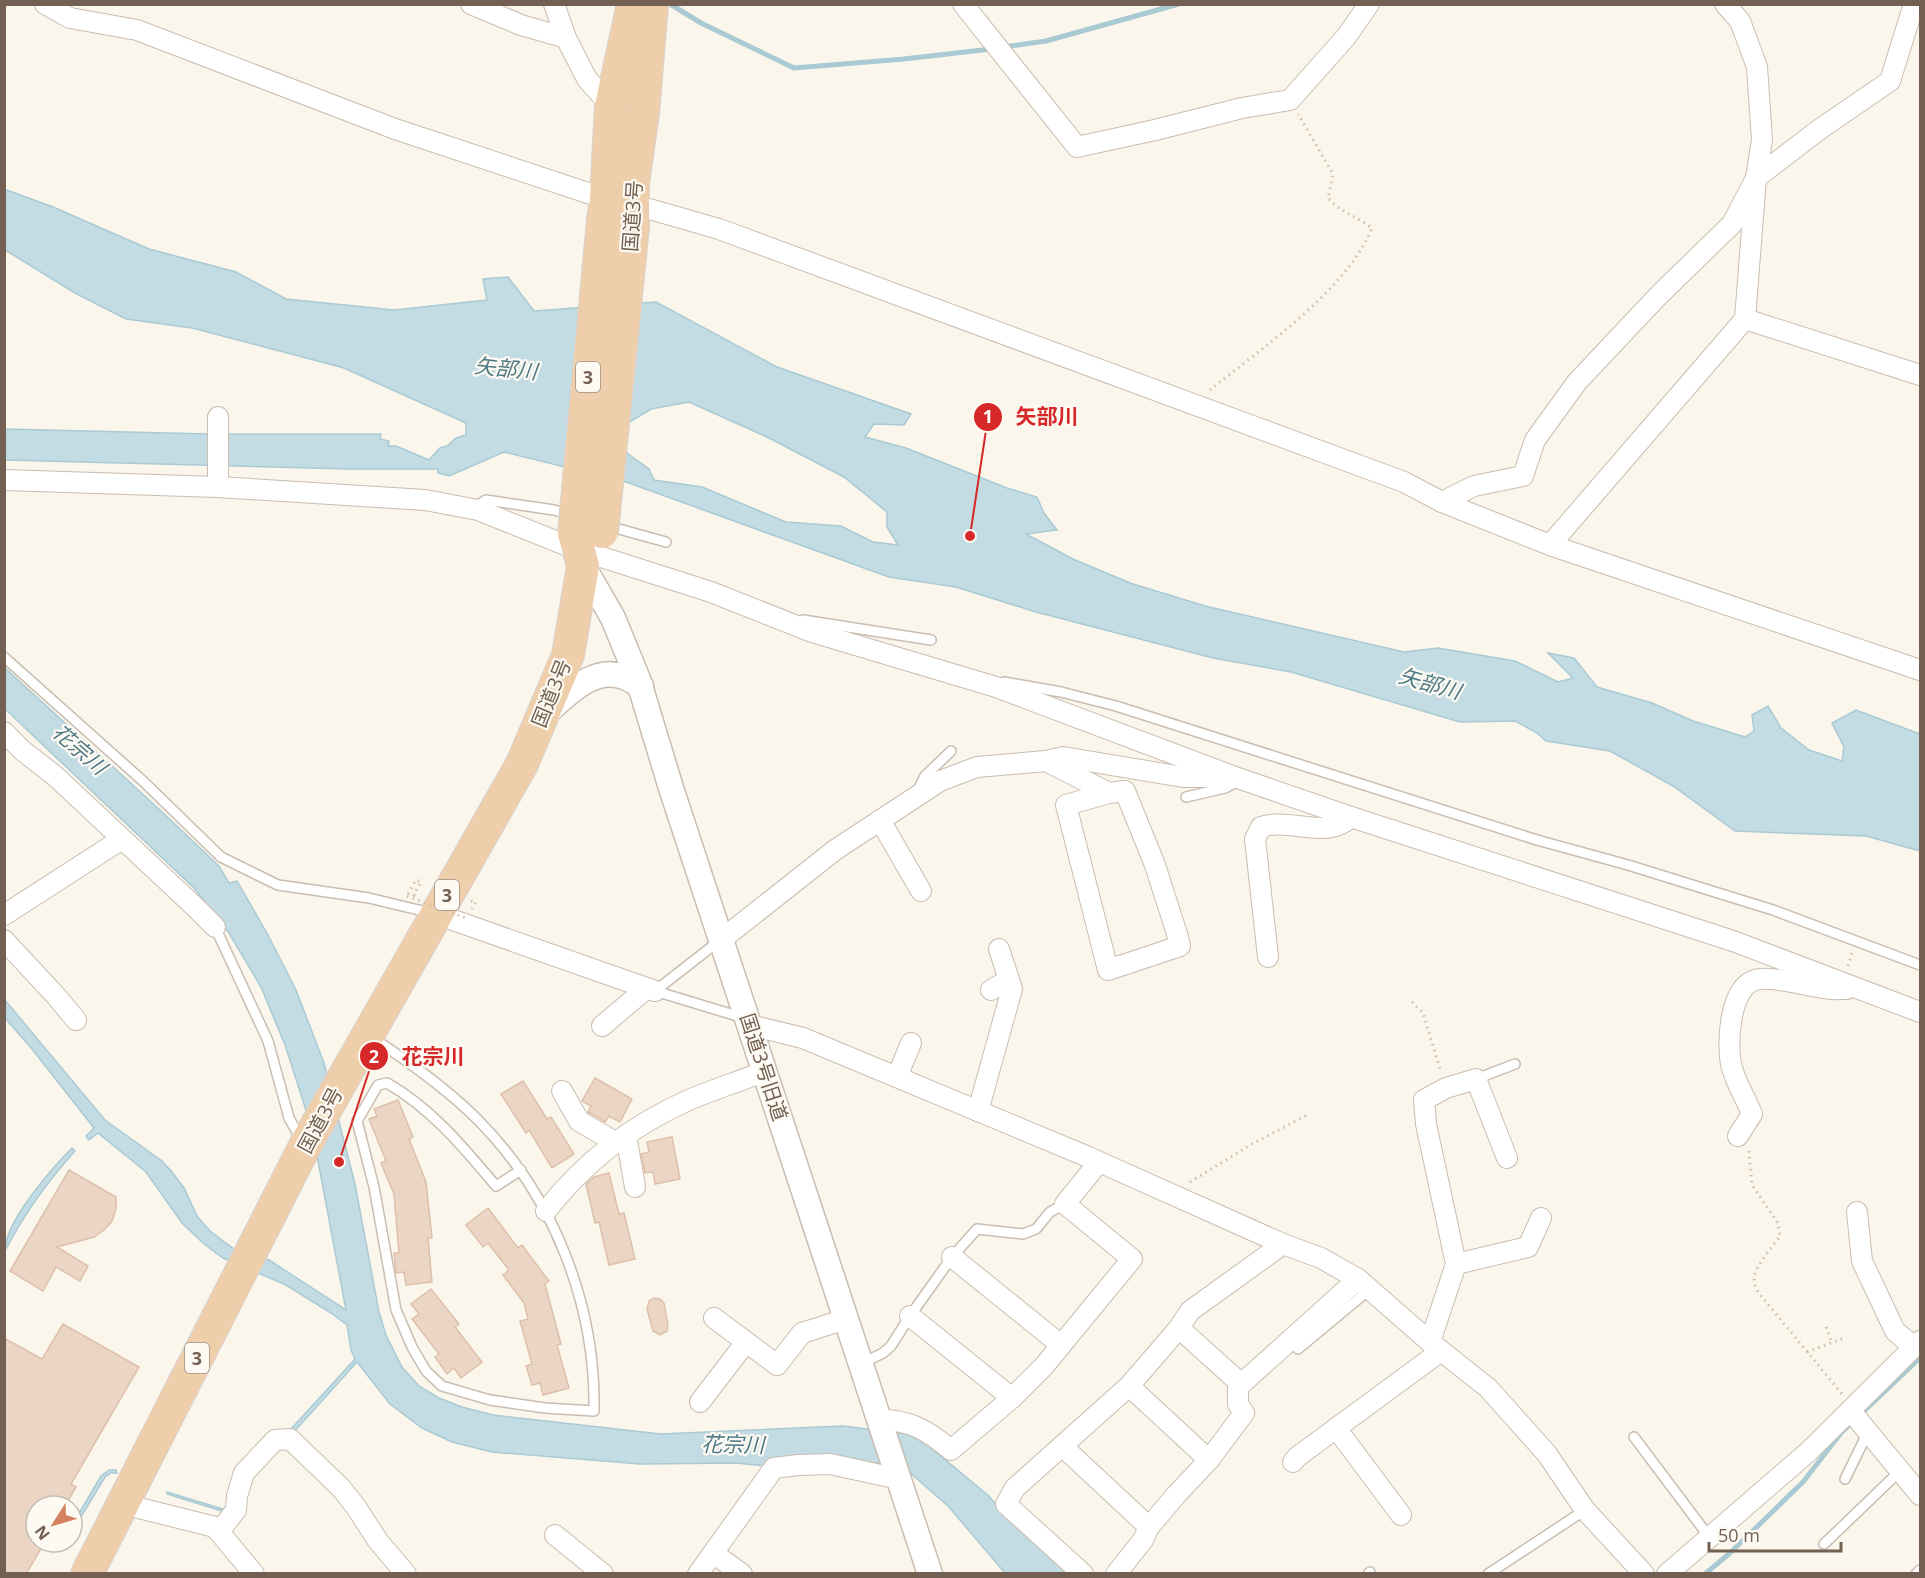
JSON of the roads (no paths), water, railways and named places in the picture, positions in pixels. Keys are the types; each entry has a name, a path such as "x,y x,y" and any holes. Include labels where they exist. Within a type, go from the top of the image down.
{"highway":[{"name":"国道3号","path":"619,213 633,184 643,113 642,12"},
{"name":"国道3号","path":"87,1574 306,1145 522,764 568,655 586,547 619,213 611,106 642,12"}],"street":[{"path":"45,4 138,30 619,213 719,229 1404,482 1442,502 1550,545 1920,670"},
{"path":"471,4 521,26 566,39"},
{"path":"554,4 566,39 587,79 611,106 643,113"},
{"path":"963,4 1077,147 1242,108 1290,100 1346,38 1370,4"},
{"path":"1550,545 1746,319 1756,178 1762,140 1757,67 1740,21 1725,4"},
{"path":"1442,502 1474,486 1522,476 1535,440 1577,382 1659,295 1732,224 1756,178 1820,129 1890,81 1914,4"},
{"path":"1746,319 1920,375"},
{"path":"218,417 218,487"},
{"path":"4,480 218,487 425,500 473,509 711,592 812,632 996,687 1238,778 1722,938 1920,1012"},
{"name":"国道3号旧道","path":"586,547 641,686 671,788 930,1574"},
{"path":"542,717 574,689 594,676 622,676 641,686"},
{"path":"4,732 122,839 214,927"},
{"path":"721,940 835,850 940,781 977,767 1063,758 1183,777 1238,778"},
{"path":"1046,761 1109,794 1125,791 1155,865 1180,946 1108,970 1066,805 1109,794"},
{"path":"1268,957 1256,839 1261,827 1272,823 1333,829 1345,824 1351,817"},
{"path":"880,820 921,891"},
{"path":"4,915 122,839"},
{"path":"439,909 651,989"},
{"path":"4,940 65,1014"},
{"path":"978,1111 1012,988 999,949"},
{"path":"1742,1129 1752,1114 1732,1067 1729,1035 1735,1002 1742,988 1755,980 1769,979 1828,989 1864,990"},
{"path":"991,990 1009,980"},
{"path":"602,1026 651,989"},
{"path":"749,1022 803,1038 1099,1162 1283,1244 1321,1258 1364,1284 1435,1347 1488,1388 1547,1454 1586,1510 1644,1574"},
{"path":"897,1077 911,1042"},
{"path":"546,1211 561,1191 606,1148 644,1123 691,1099 765,1071"},
{"path":"1293,1462 1435,1347 1456,1264 1426,1124 1422,1092 1476,1079 1507,1158"},
{"path":"562,1091 579,1121 621,1138"},
{"path":"621,1138 635,1187"},
{"path":"880,1422 897,1419 930,1433 951,1450 1012,1398 1044,1366 1132,1258 1065,1204 1099,1162"},
{"path":"1666,1574 1807,1453 1917,1344 1895,1331 1863,1261 1857,1212"},
{"path":"1456,1264 1528,1247 1541,1218"},
{"path":"1083,1574 1006,1504 1015,1488 1129,1386 1179,1328 1190,1311 1283,1244"},
{"path":"952,1257 1061,1345"},
{"path":"1116,1574 1143,1540 1149,1527 1209,1460 1245,1413 1238,1404 1238,1387 1364,1284"},
{"path":"910,1316 1012,1398"},
{"path":"714,1318 777,1365 802,1333 846,1319"},
{"path":"1179,1328 1241,1384"},
{"path":"700,1402 746,1342"},
{"path":"1129,1386 1209,1460"},
{"path":"1851,1408 1920,1496"},
{"path":"1336,1428 1401,1515"},
{"path":"219,1532 236,1510 237,1496 244,1473 274,1440 290,1439 341,1488 378,1540 406,1574"},
{"path":"1062,1446 1149,1527"},
{"path":"698,1574 774,1468 831,1464 898,1476"},
{"path":"123,1504 215,1527 254,1574"},
{"path":"555,1535 603,1574"},
{"path":"713,1553 742,1574"}],"lane":[{"path":"473,509 486,500 554,510 666,542"},
{"path":"770,614 931,640"},
{"path":"4,657 144,782 221,857 278,885 439,909"},
{"path":"996,687 1000,681 1061,692 1116,706 1537,840 1628,865 1762,907 1920,965"},
{"path":"915,797 925,776 951,751"},
{"path":"1186,797 1225,788 1238,778"},
{"path":"214,927 268,1041 289,1118 306,1145"},
{"path":"651,989 721,940"},
{"path":"651,989 749,1022"},
{"path":"368,1034 415,1066 477,1118 521,1170 546,1211 563,1247 586,1322 595,1383 594,1411 545,1408 490,1400 442,1386 426,1371 412,1347 396,1310 374,1187 357,1121 378,1085 387,1083 401,1091 449,1131 496,1186 521,1170"},
{"path":"1476,1079 1515,1064"},
{"path":"861,1364 883,1353 891,1346 952,1257 978,1229 1023,1234 1036,1229 1050,1212 1065,1204"},
{"path":"1298,1349 1364,1284"},
{"path":"1845,1479 1868,1432"},
{"path":"1634,1437 1710,1538"},
{"path":"1824,1544 1900,1471"},
{"path":"1488,1574 1586,1510"},
{"path":"1916,1574 1920,1570"}],"water":[{"path":"4,189 53,207 149,249 236,272 286,299 394,310 487,300 483,279 508,277 534,311 656,302 777,367 911,414 904,425 874,424 865,437 906,448 1007,488 1037,497 1044,513 1057,530 1026,534 1073,559 1130,583 1205,606 1404,652 1438,648 1515,661 1558,682 1573,678 1548,653 1574,658 1597,687 1652,703 1693,721 1745,737 1754,731 1752,715 1768,706 1781,728 1809,750 1842,761 1844,747 1832,723 1856,710 1920,734 1920,851 1866,836 1735,831 1673,786 1610,751 1546,741 1537,733 1515,721 1460,722 1291,672 1213,658 1036,612 956,587 889,577 626,482 504,452 449,476 438,473 438,469 347,469 5,460 5,429 209,434 381,434 380,439 389,441 388,446 396,446 429,460 440,448 466,435 466,423 344,368 192,328 126,319 75,293 5,250","holes":["689,402 767,437 844,477 887,512 887,527 898,545 873,542 841,526 786,522 702,487 654,480 649,469 620,448 628,423 651,409"]},
{"path":"5,668 219,866 229,883 237,881 296,990 324,1063 355,1184 379,1312 386,1335 402,1367 419,1386 439,1398 493,1415 661,1434 843,1426 908,1434 925,1443 989,1496 1004,1515 1067,1573 1005,1573 948,1506 908,1471 879,1463 833,1461 766,1466 736,1463 640,1464 492,1452 452,1442 422,1428 390,1404 357,1362 294,1432 291,1429 355,1359 351,1350 347,1325 286,1285 223,1258 182,1223 146,1172 98,1133 89,1140 86,1136 94,1128 5,1018 4,999 105,1120 162,1161 172,1172 184,1188 197,1216 210,1231 234,1249 269,1260 346,1310 318,1161 305,1107 285,1045 261,987 229,933 194,888 5,709"},
{"path":"72,1148 75,1151 37,1199 5,1251 7,1239 20,1211"},
{"path":"109,1470 116,1470 117,1473 111,1473 105,1477 84,1512 84,1505 101,1476"},
{"path":"167,1492 226,1510 225,1512 167,1494"}],"waterway":[{"path":"670,4 701,23 794,68 991,49"},
{"path":"1004,47 1046,41 1179,4"},
{"path":"1705,1574 1730,1553 1803,1482 1841,1433 1920,1358"}],"place":[{"name":"矢部川","path":"970,536"},
{"name":"花宗川","path":"339,1162"}]}
